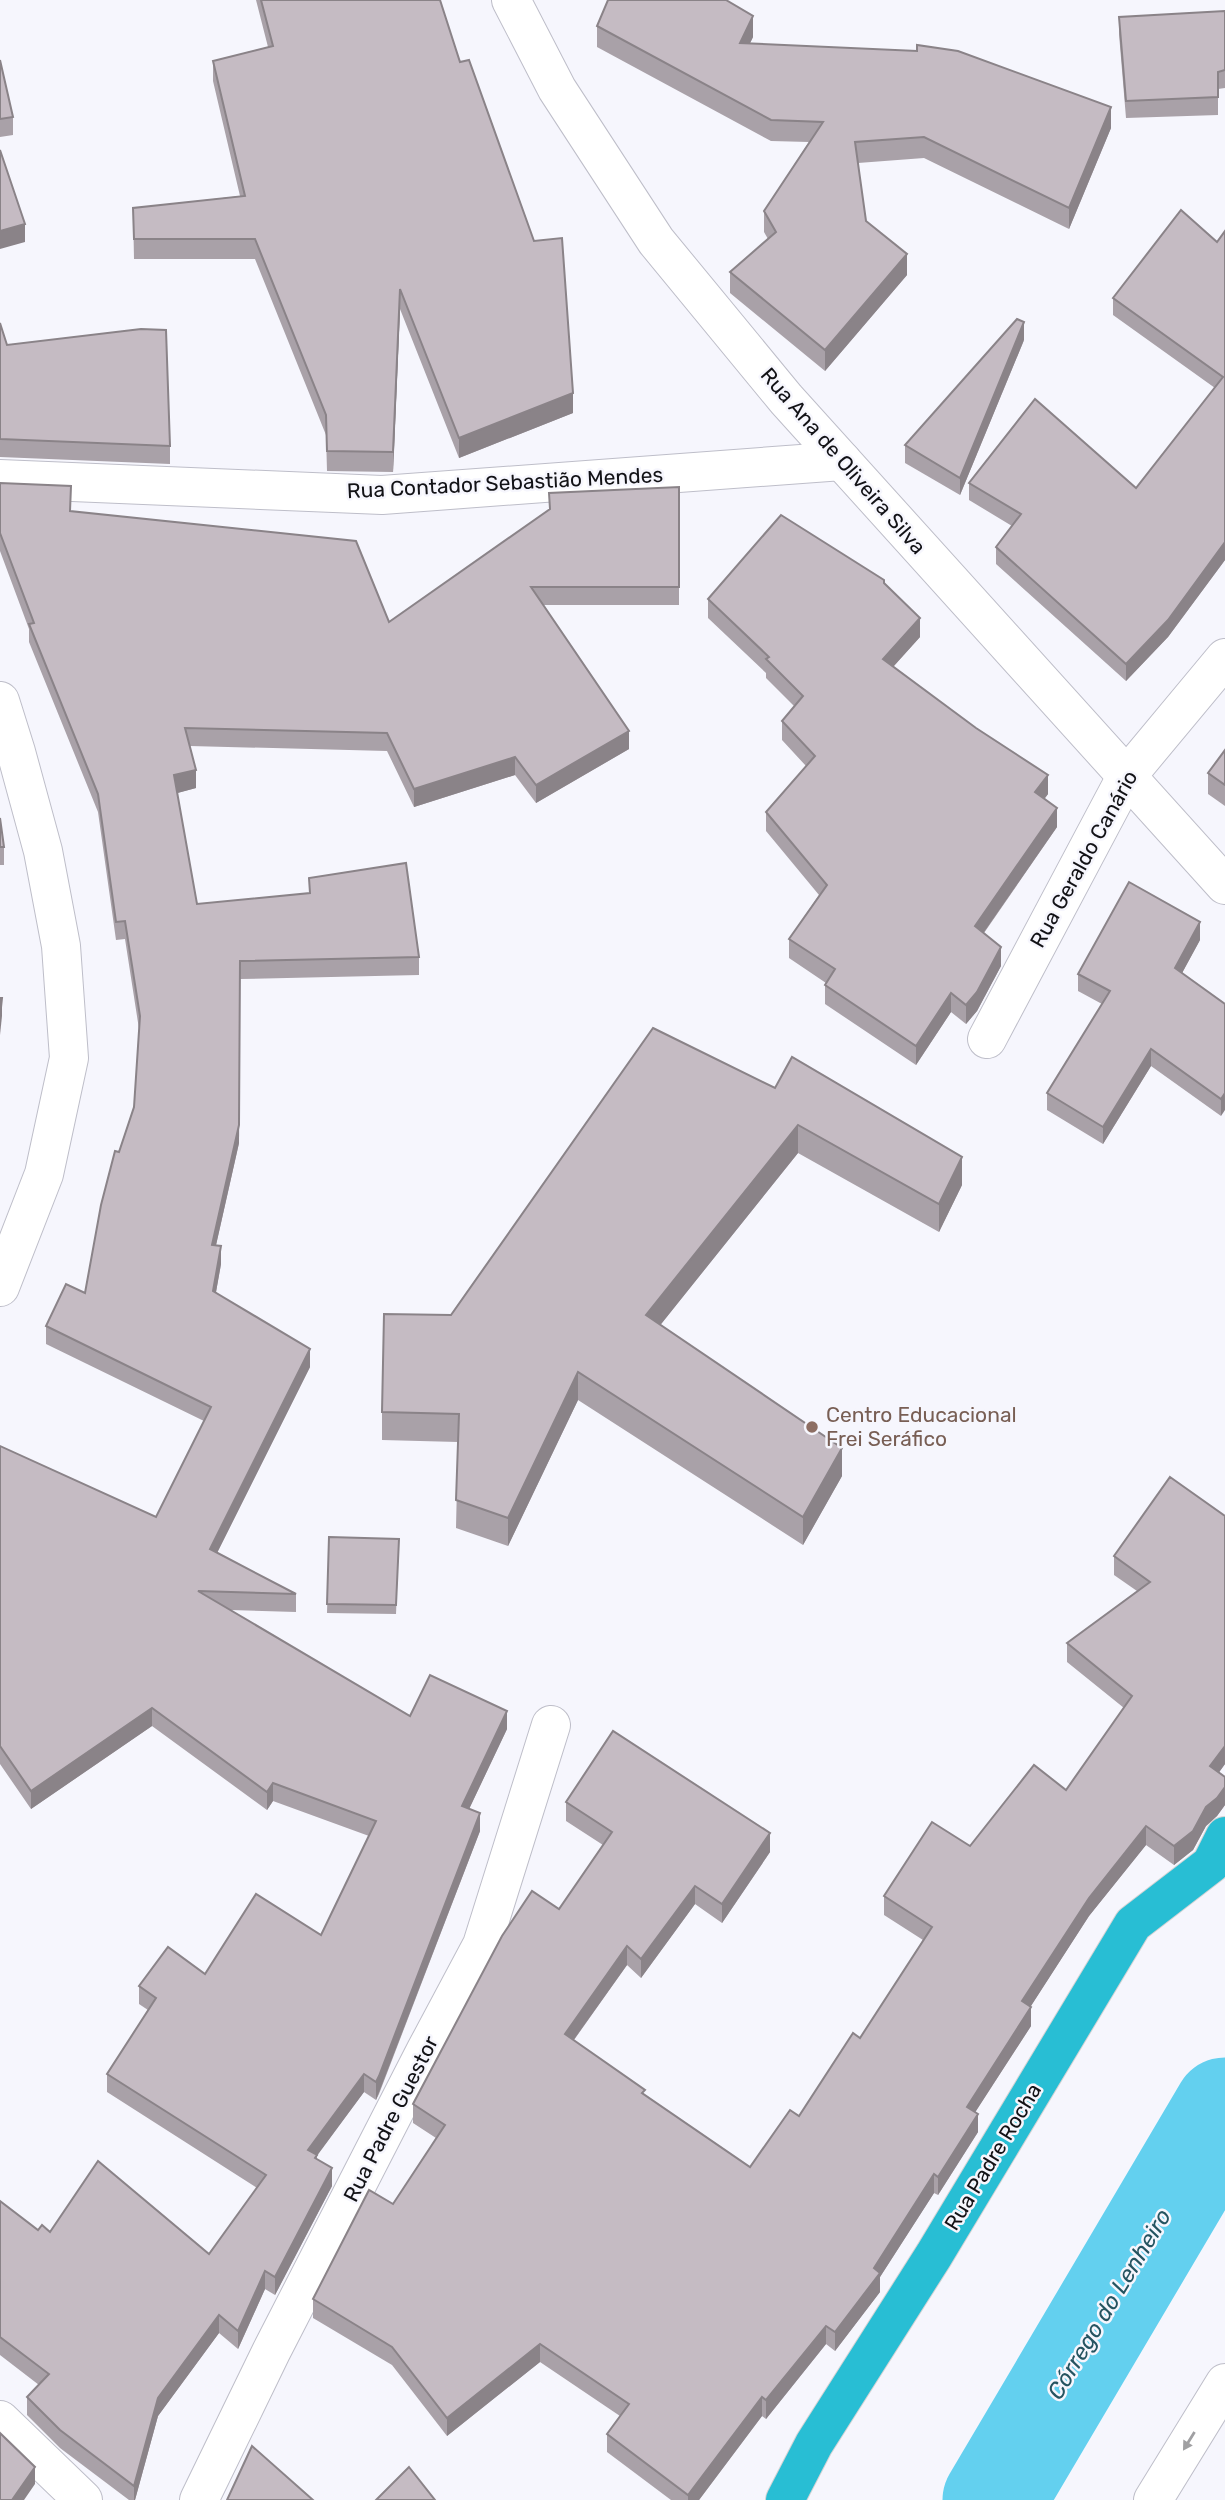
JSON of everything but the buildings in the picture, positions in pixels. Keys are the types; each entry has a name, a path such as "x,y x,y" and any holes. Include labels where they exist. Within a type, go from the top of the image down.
{"highway":[{"name":"Rua Padre Rocha","path":"785,2500 814,2444 934,2255 1133,1924 1211,1864 1225,1836"}],"street":[{"name":"Rua Ana de Oliveira Silva","path":"511,0 557,89 656,241 786,399 1225,885"},
{"name":"Rua Contador Sebastião Mendes","path":"0,479 382,495 842,461"},
{"name":"Rua Geraldo Canário","path":"987,1039 1126,777 1225,658"},
{"path":"0,701 48,878 61,946 69,1058 44,1174 0,1287"},
{"name":"Rua Padre Guestor","path":"200,2500 419,2062 482,1945 551,1725"},
{"path":"1153,2500 1225,2383"},
{"path":"0,2420 83,2500"}],"waterway":[{"name":"Córrego do Lenheiro","path":"994,2500 1225,2109"}],"place":[{"name":"Centro Educacional Frei Seráfico","path":"812,1427"}]}
